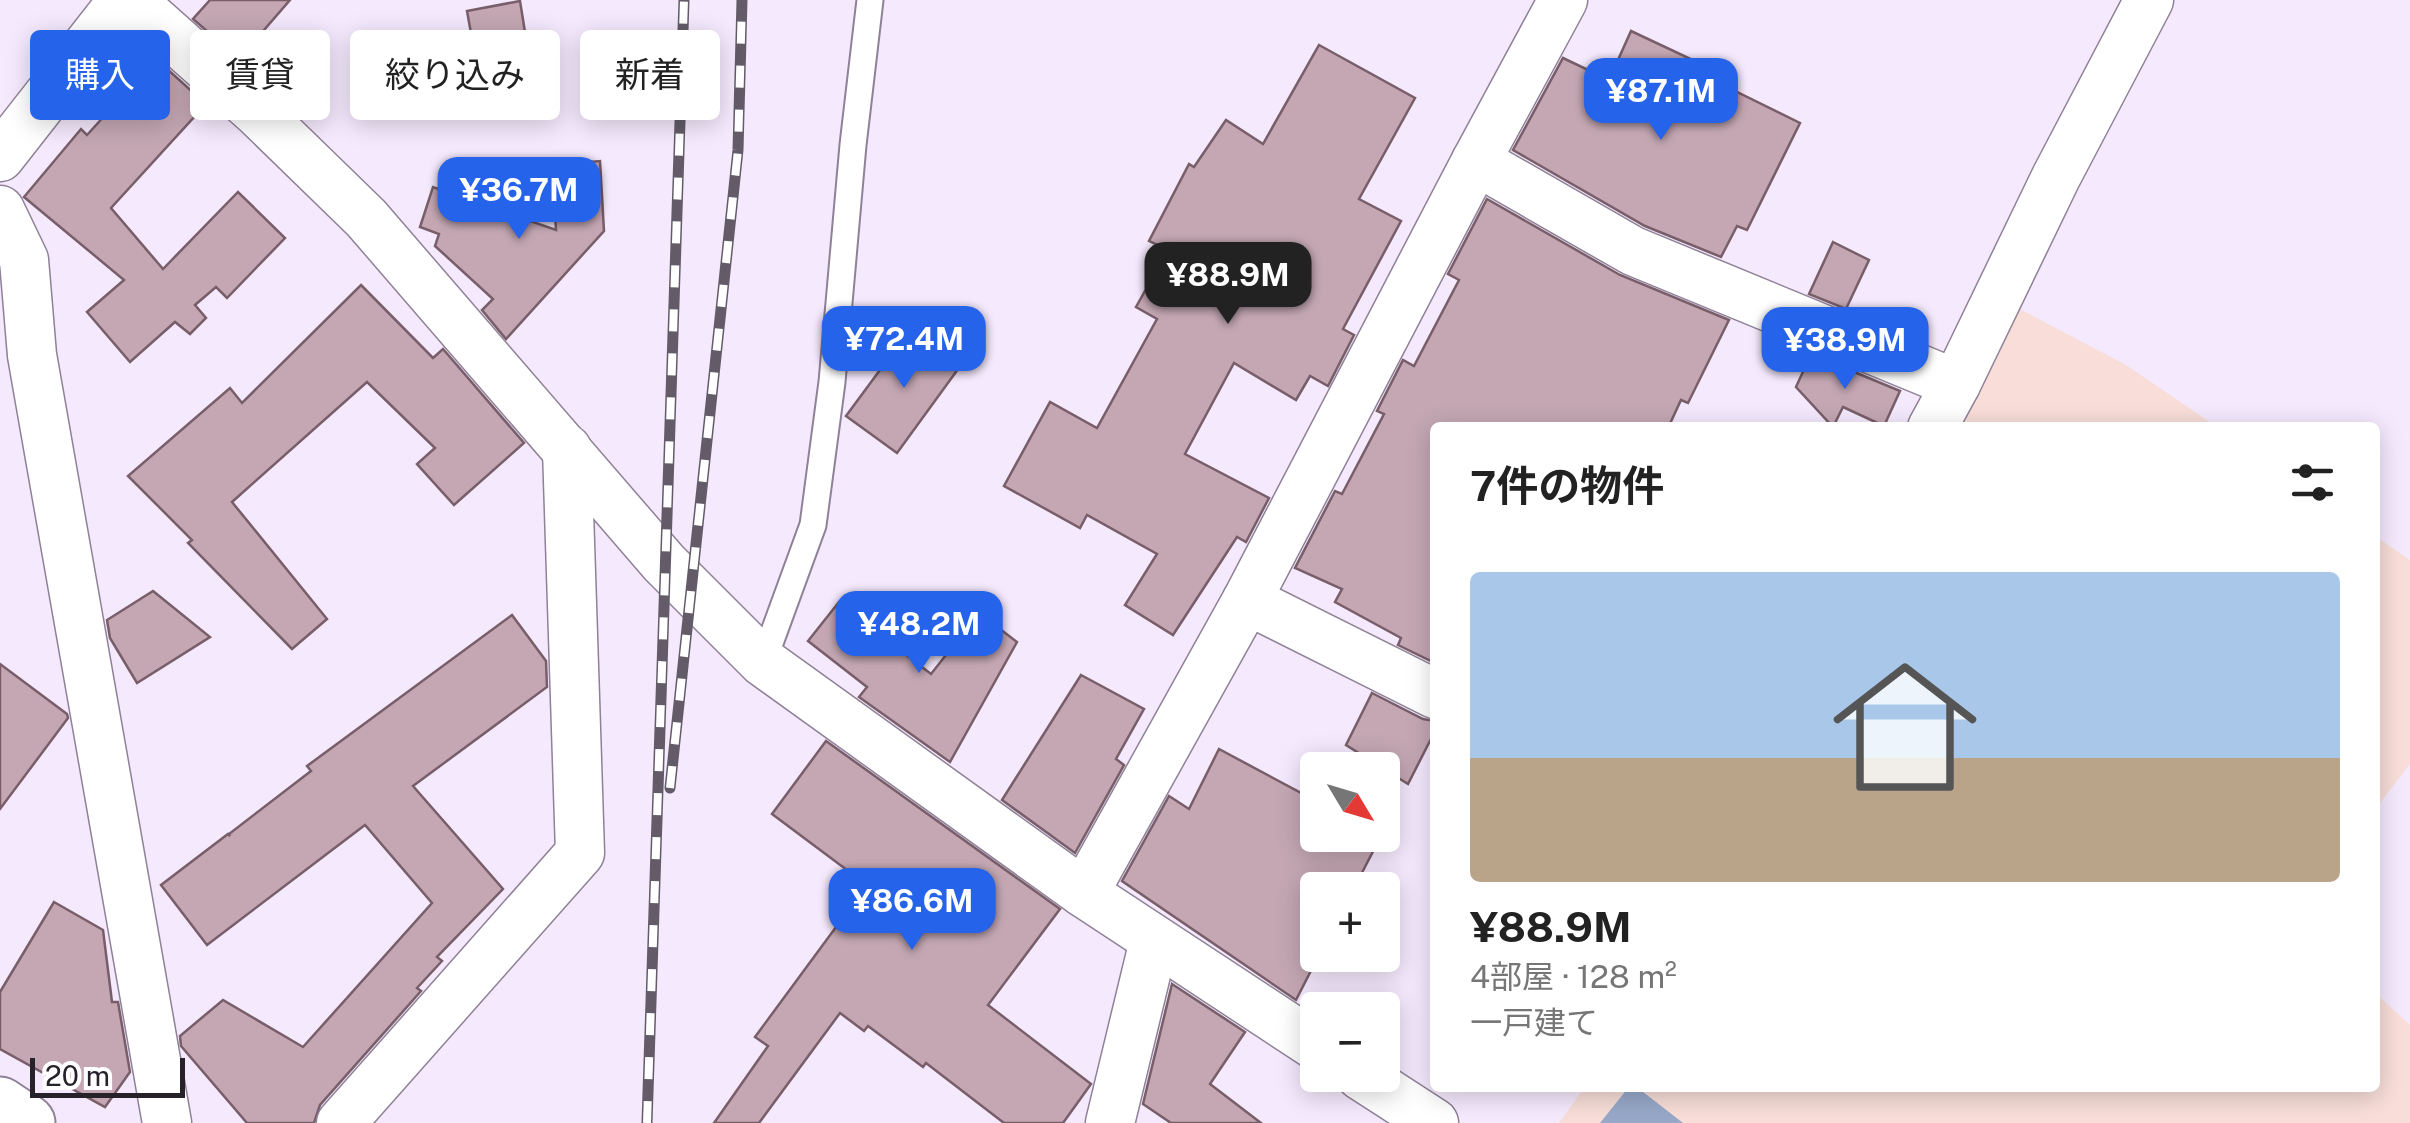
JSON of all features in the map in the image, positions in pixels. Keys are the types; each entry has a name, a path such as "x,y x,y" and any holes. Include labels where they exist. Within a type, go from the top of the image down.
{"street":[{"path":"0,157 123,0"},
{"path":"130,0 257,112 366,218 664,563 763,662 1084,893 1300,1035"},
{"path":"1084,893 1247,600 1564,0"},
{"path":"1935,422 2149,0"},
{"path":"1476,161 1633,251 1956,384"},
{"path":"0,210 24,260 32,354 167,1123"},
{"path":"341,1123 580,853 567,449"},
{"path":"1247,600 1430,692"},
{"path":"1110,1123 1154,941"},
{"path":"1386,1092 1434,1123"},
{"path":"0,1106 27,1123"}],"lane":[{"path":"763,662 813,525 832,382 870,0"}],"shaded area":[{"path":"2012,305 2126,365 2210,422 1955,422"},
{"path":"2380,539 2410,560 2410,764 2380,803"},
{"path":"2380,998 2410,1025 2410,1123 1559,1123 1581,1092 2380,1092"}],"water":[{"path":"1625,1092 1643,1092 1683,1123 1600,1123"}],"building":[{"path":"210,0 290,0 264,30 206,30 193,19"},
{"path":"520,1 525,30 470,30 467,11"},
{"path":"1631,31 1727,76 1723,85 1800,123 1747,230 1737,226 1721,257 1645,226 1513,150 1563,58 1609,80"},
{"path":"1319,45 1415,98 1359,199 1401,221 1343,329 1354,335 1328,386 1310,376 1296,400 1234,363 1185,454 1269,498 1246,542 1237,537 1173,635 1125,605 1157,554 1087,515 1080,528 1004,486 1050,402 1097,428 1157,319 1136,307 1168,250 1149,241 1189,164 1194,167 1226,120 1263,144"},
{"path":"170,72 190,90 191,120 111,208 163,269 238,192 285,238 227,298 216,287 195,305 206,318 190,334 175,322 130,362 87,312 124,280 24,197 81,129 87,135 101,120 170,120"},
{"path":"600,161 604,231 506,339 482,310 493,299 435,246 439,234 420,227 433,187 556,230 552,165"},
{"path":"1487,199 1620,275 1729,320 1688,403 1681,400 1671,422 1430,422 1430,661 1398,645 1401,638 1335,602 1342,589 1295,568 1335,491 1342,494 1384,414 1377,411 1403,360 1414,366 1459,280 1448,274"},
{"path":"1833,242 1869,260 1846,309 1809,294"},
{"path":"361,285 433,358 443,349 524,443 454,505 417,464 435,448 367,382 232,502 327,619 292,649 128,476 230,388 242,403"},
{"path":"911,328 961,365 897,453 846,416"},
{"path":"1811,354 1900,391 1886,422 1875,422 1843,407 1836,422 1828,422 1796,387"},
{"path":"153,591 210,637 137,683 110,638 107,620"},
{"path":"839,602 931,674 979,613 1017,642 950,762 859,697 867,687 808,641"},
{"path":"512,615 546,661 547,687 413,786 503,889 437,957 442,961 417,988 421,991 320,1105 314,1123 247,1123 181,1046 180,1036 223,1000 303,1047 432,903 365,825 207,945 161,885 311,771 307,766"},
{"path":"0,664 68,718 0,809"},
{"path":"1081,675 1144,709 1116,759 1124,765 1075,853 1002,800"},
{"path":"1372,693 1430,720 1430,741 1408,784 1400,779 1400,752 1357,752 1346,745"},
{"path":"826,741 1060,909 988,1005 1091,1084 1063,1123 1004,1123 926,1063 923,1067 868,1026 864,1031 840,1013 759,1123 714,1123 768,1046 755,1037 867,885 772,814"},
{"path":"1219,749 1300,792 1300,852 1373,852 1362,872 1300,872 1300,972 1310,972 1296,1000 1122,881 1169,796 1189,809"},
{"path":"54,902 103,930 112,1002 118,1002 130,1072 105,1107 0,1049 0,992"},
{"path":"1172,984 1245,1032 1210,1084 1261,1123 1171,1123 1143,1104"}],"railway":[{"path":"647,1123 684,0"},
{"path":"670,788 738,150 742,0"}]}
